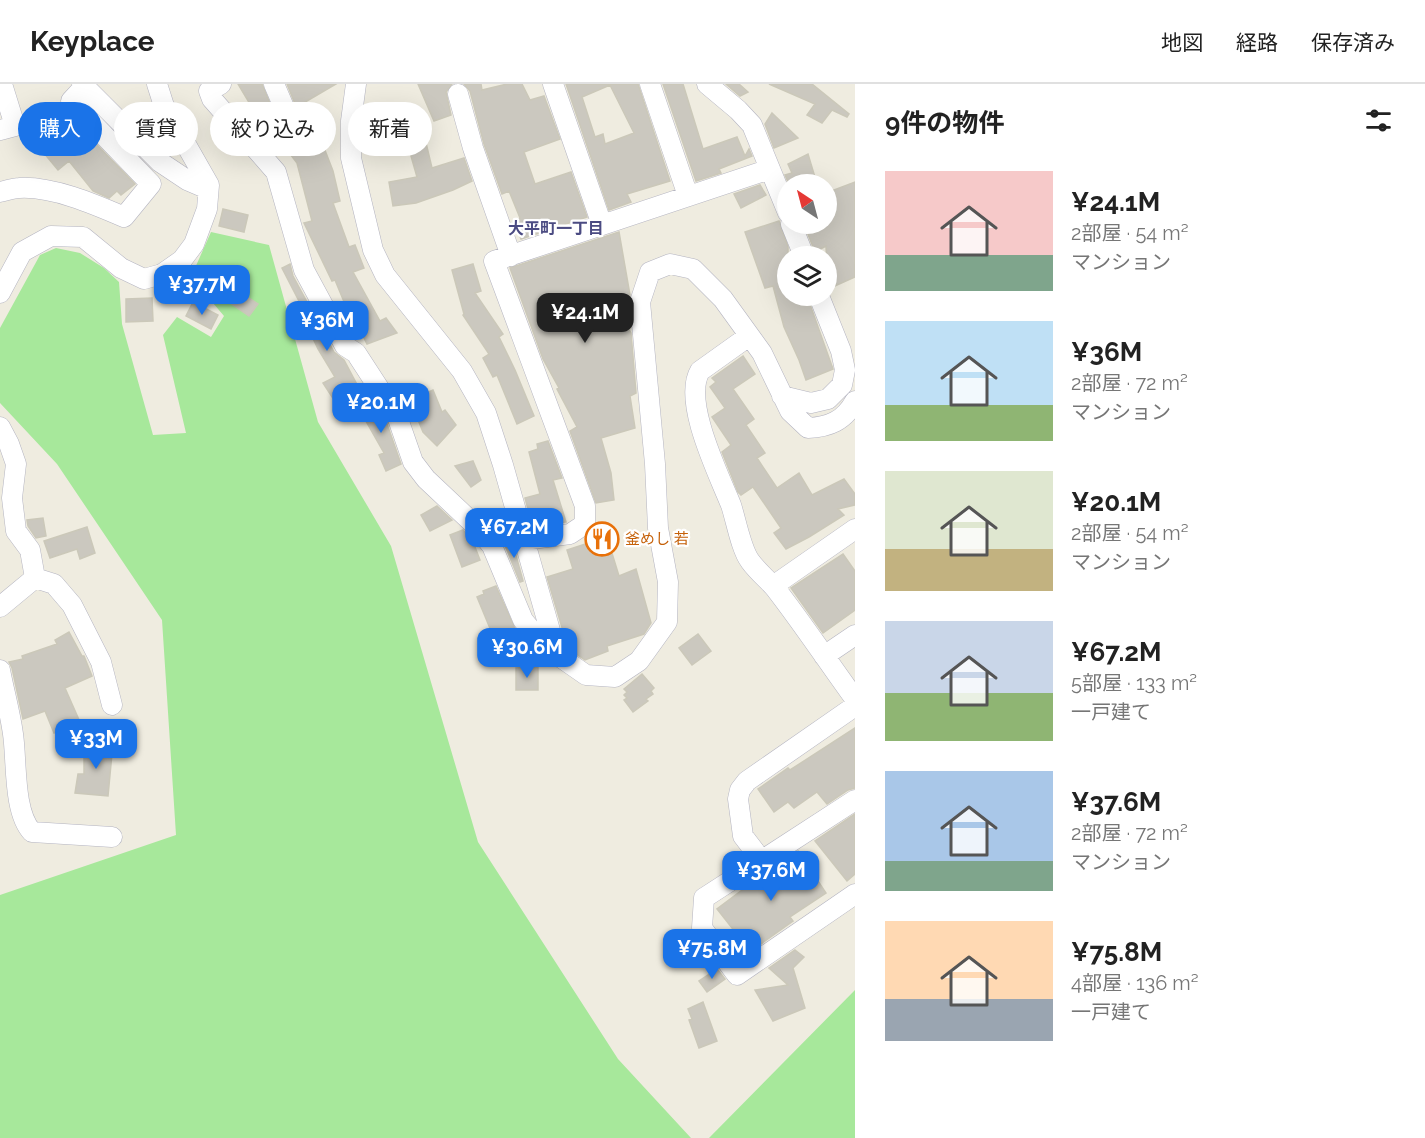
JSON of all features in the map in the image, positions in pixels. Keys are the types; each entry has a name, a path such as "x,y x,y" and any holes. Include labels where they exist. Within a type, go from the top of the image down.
{"street":[{"path":"0,130 15,126 2,84"},
{"path":"0,293 22,252 51,236 83,237 121,268 144,279 162,274 182,260 194,244 207,209 209,184 164,106 157,84"},
{"path":"215,102 209,91 221,84"},
{"path":"274,84 282,102"},
{"path":"356,84 351,121 351,158 373,249 384,274 462,371 486,413 504,465 555,648 563,659 586,675 615,677 639,661 667,622 668,582 658,528 655,464 640,302 650,272 670,264 693,269 723,299 762,353 790,411 808,428 827,427 850,411 855,401"},
{"path":"553,84 602,225"},
{"path":"650,84 688,196"},
{"path":"707,84 752,125 777,186"},
{"path":"0,192 18,188 45,191 85,200 124,217 151,184 71,101 83,85 160,162 187,180 208,189"},
{"path":"458,94 473,148 511,256"},
{"path":"262,156 276,172 304,270 317,297 345,346 356,353 397,416 413,462 426,479 478,528 492,546 523,620 536,636 555,648"},
{"path":"524,540 570,534 585,524 585,506 494,261 770,169"},
{"path":"782,396 811,403 828,399 842,385 844,370 841,351 823,306"},
{"path":"749,336 700,371 695,380 694,393 704,437 749,560 773,586 855,699"},
{"path":"0,428 16,464 12,498 16,531 30,550 35,578"},
{"path":"773,586 855,529"},
{"path":"4,599 35,578"},
{"path":"35,578 54,584 72,605 101,662 112,705"},
{"path":"824,656 855,635"},
{"path":"0,670 13,733 24,824 32,832 112,837"},
{"path":"762,861 743,836 738,799 740,790 747,781 855,706"},
{"path":"855,800 704,898 702,928 737,975 855,894"}],"green space":[{"path":"211,232 269,245 318,422 391,546 478,842 618,1059 691,1138 0,1138 0,895 176,835 162,620 57,464 0,403 0,328 40,255 56,248 80,253 104,268 119,282 122,324 153,435 186,433 163,335 177,317 211,337 224,316 191,277"},
{"path":"855,990 855,1138 709,1138"}],"building":[{"path":"238,84 262,84 269,102 249,102"},
{"path":"287,84 336,84 305,102 294,102"},
{"path":"418,84 452,84 446,92 451,115 434,121 432,102 426,102"},
{"path":"464,84 481,84 482,90 507,84 522,84 530,100 544,96 560,139 524,152 535,184 571,172 587,217 521,239 514,220 520,218 509,191 502,194 484,144 470,91"},
{"path":"566,84 638,84 670,181 627,194 631,202 609,210","holes":["610,85 634,133 605,144 603,134 595,137 582,97"]},
{"path":"663,84 683,84 703,149 737,137 745,156 749,149 752,156 719,169 721,173 696,181"},
{"path":"726,84 739,84 748,92 740,96"},
{"path":"769,84 812,84 849,114 847,117 832,110 822,123 807,115 815,104"},
{"path":"772,113 798,138 774,148 765,124"},
{"path":"102,150 135,184 121,195 117,191 109,198 93,191 69,161 58,170 46,156 102,156"},
{"path":"808,154 814,174 788,174 792,173 788,164"},
{"path":"292,156 327,156 340,201 333,203 349,247 355,245 364,268 353,272 380,321 386,318 397,333 367,344 355,320 352,321 335,280 332,281 304,223 312,221 297,163"},
{"path":"411,156 429,156 432,168 464,158 472,181 416,203 393,206 389,182 417,177"},
{"path":"855,182 855,277 837,285 837,246 813,246 808,234 837,234 837,189"},
{"path":"760,185 766,195 741,208 734,194"},
{"path":"223,209 248,215 244,232 219,226"},
{"path":"777,222 777,234 784,234 788,246 777,246 777,301 773,286 765,288 745,232"},
{"path":"619,232 630,295 610,300 631,333 636,393 630,396 635,428 601,438 611,473 614,500 596,503 570,431 577,427 543,359 510,268"},
{"path":"290,264 293,276 334,352 344,360 362,394 338,406 323,383 335,377 318,349 299,309 302,307 282,268"},
{"path":"473,264 481,291 475,293 503,334 499,337 534,416 517,424 497,375 493,377 483,358 489,354 463,315 452,270"},
{"path":"229,285 258,304 249,316 223,298"},
{"path":"152,298 153,321 126,322 126,299"},
{"path":"193,302 218,315 211,329 186,316"},
{"path":"778,306 811,306 833,369 806,380 784,327"},
{"path":"743,356 755,374 733,389 754,419 746,425 765,453 757,458 777,488 799,473 812,495 844,479 855,494 855,505 838,509 844,515 786,549 774,533 781,528 753,487 741,495 738,492 722,452 731,445 712,417 725,408 710,387 716,382 712,378"},
{"path":"433,390 442,412 445,410 456,425 437,446 423,432 410,400"},
{"path":"373,400 386,421 401,464 386,471 379,455 384,453 358,407"},
{"path":"548,441 562,478 553,480 566,522 533,527 525,498 540,494 529,452 538,449 537,444"},
{"path":"473,461 481,480 471,487 455,466"},
{"path":"437,506 452,520 430,531 421,515"},
{"path":"43,518 46,536 36,538 27,520"},
{"path":"87,527 95,553 80,559 77,549 50,558 44,541"},
{"path":"463,530 473,542 480,560 462,567 450,535"},
{"path":"607,537 619,576 636,569 651,623 644,634 607,646 608,651 585,660 575,653 570,639 566,641 547,577 573,569 567,550"},
{"path":"512,541 523,581 520,582 504,543"},
{"path":"843,554 855,571 855,610 823,633 791,588"},
{"path":"496,586 515,629 494,638 477,597 484,594 483,591"},
{"path":"69,632 84,656 92,676 65,688 80,722 54,733 45,711 23,719 9,662 23,659 22,656 57,644 55,640"},
{"path":"698,634 711,651 692,665 679,648"},
{"path":"538,667 538,690 516,690 516,668"},
{"path":"642,674 654,688 651,691 653,694 646,699 648,701 633,712 624,700 627,698 624,695 627,692 624,689"},
{"path":"855,728 855,788 827,804 817,792 794,808 788,802 774,812 758,789 788,768 790,770"},
{"path":"84,743 113,743 108,796 75,793 78,774 84,774"},
{"path":"855,814 855,874 847,881 815,841"},
{"path":"798,851 826,893 790,917 793,921 751,951 746,947 740,950 731,937 736,933 717,909"},
{"path":"795,950 804,957 793,968 805,1008 773,1021 755,990 788,985 769,968"},
{"path":"717,969 725,979 707,992 699,981"},
{"path":"703,1002 717,1041 699,1048 689,1020 692,1019 688,1009"}],"place":[{"name":"釜めし 若","path":"602,539"}],"district":[{"name":"大平町一丁目","path":"556,228"}]}
